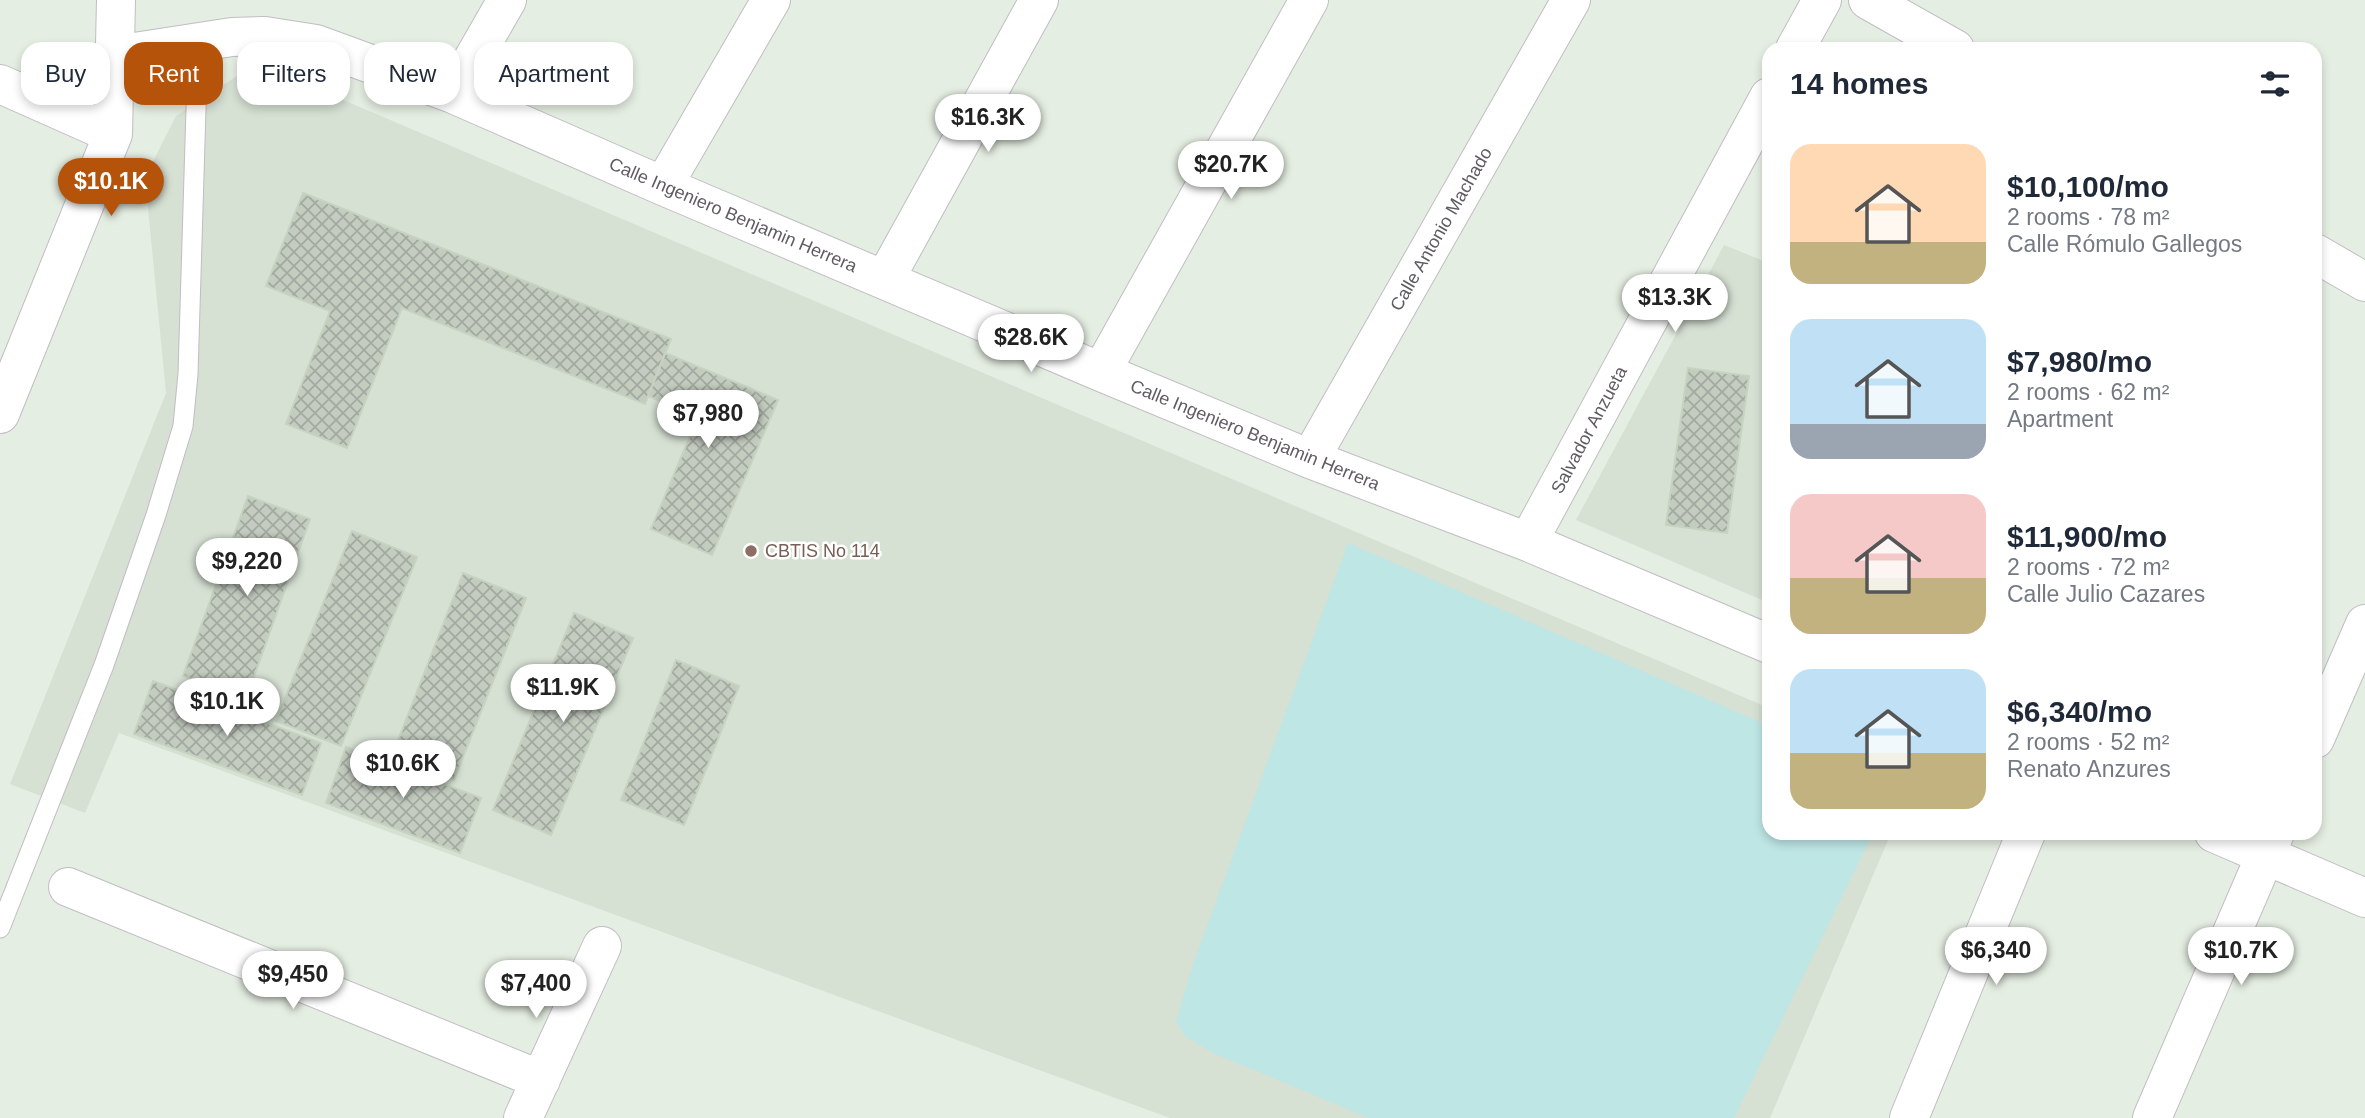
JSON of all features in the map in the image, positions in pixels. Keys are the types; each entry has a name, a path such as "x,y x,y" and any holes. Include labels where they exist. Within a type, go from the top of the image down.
{"street":[{"path":"2,402 113,134 116,0"},
{"path":"460,82 507,0"},
{"path":"663,186 771,0"},
{"path":"885,279 1039,0"},
{"path":"1101,372 1309,0"},
{"name":"Calle Antonio Machado","path":"1310,459 1571,0"},
{"path":"1799,42 1822,0"},
{"path":"1868,0 1943,42"},
{"name":"Calle Ingeniero Benjamin Herrera","path":"204,42 232,37 265,36 316,44 364,62"},
{"name":"Calle Ingeniero Benjamin Herrera","path":"115,55 124,54"},
{"path":"0,84 113,134"},
{"name":"Calle Ingeniero Benjamin Herrera","path":"460,97 1101,372 1310,459 1528,542 1762,641"},
{"name":"Salvador Anzueta","path":"1528,542 1762,110"},
{"path":"2322,257 2365,282"},
{"path":"2322,723 2365,624"},
{"path":"1909,1118 2023,840"},
{"path":"2250,840 2270,844 2365,898"},
{"path":"2152,1118 2270,844"},
{"path":"68,887 541,1080"},
{"path":"523,1118 602,946"}],"lane":[{"path":"0,928 103,665 156,515 183,426 188,374 196,105"}],"shaded area":[{"name":"CBTIS No 114","path":"237,76 237,105 350,105 350,103 1762,705 1762,840 1888,840 1770,1118 1170,1118 119,733 85,813 10,784 166,393 145,177 176,116 193,105 223,105 223,85"},
{"path":"1724,245 1762,260 1762,600 1576,520"},
{"path":"1348,543 1762,723 1762,840 1870,840 1734,1118 1369,1118 1213,1053 1185,1036 1176,1022 1193,964"}],"building":[{"path":"303,193 671,339 645,404 402,308 347,448 286,424 330,311 266,286"},
{"path":"665,353 778,400 712,555 651,529 698,417 648,396"},
{"path":"1688,368 1749,376 1727,533 1666,525"},
{"path":"248,496 310,519 246,699 183,676"},
{"path":"352,531 417,557 341,746 276,721"},
{"path":"463,573 526,598 454,780 392,756"},
{"path":"574,613 633,638 551,835 493,810"},
{"path":"676,660 739,686 684,825 621,800"},
{"path":"153,681 321,743 302,795 134,734"},
{"path":"346,747 481,798 460,853 326,803"}],"place":[{"name":"CBTIS No 114","path":"751,551"}]}
